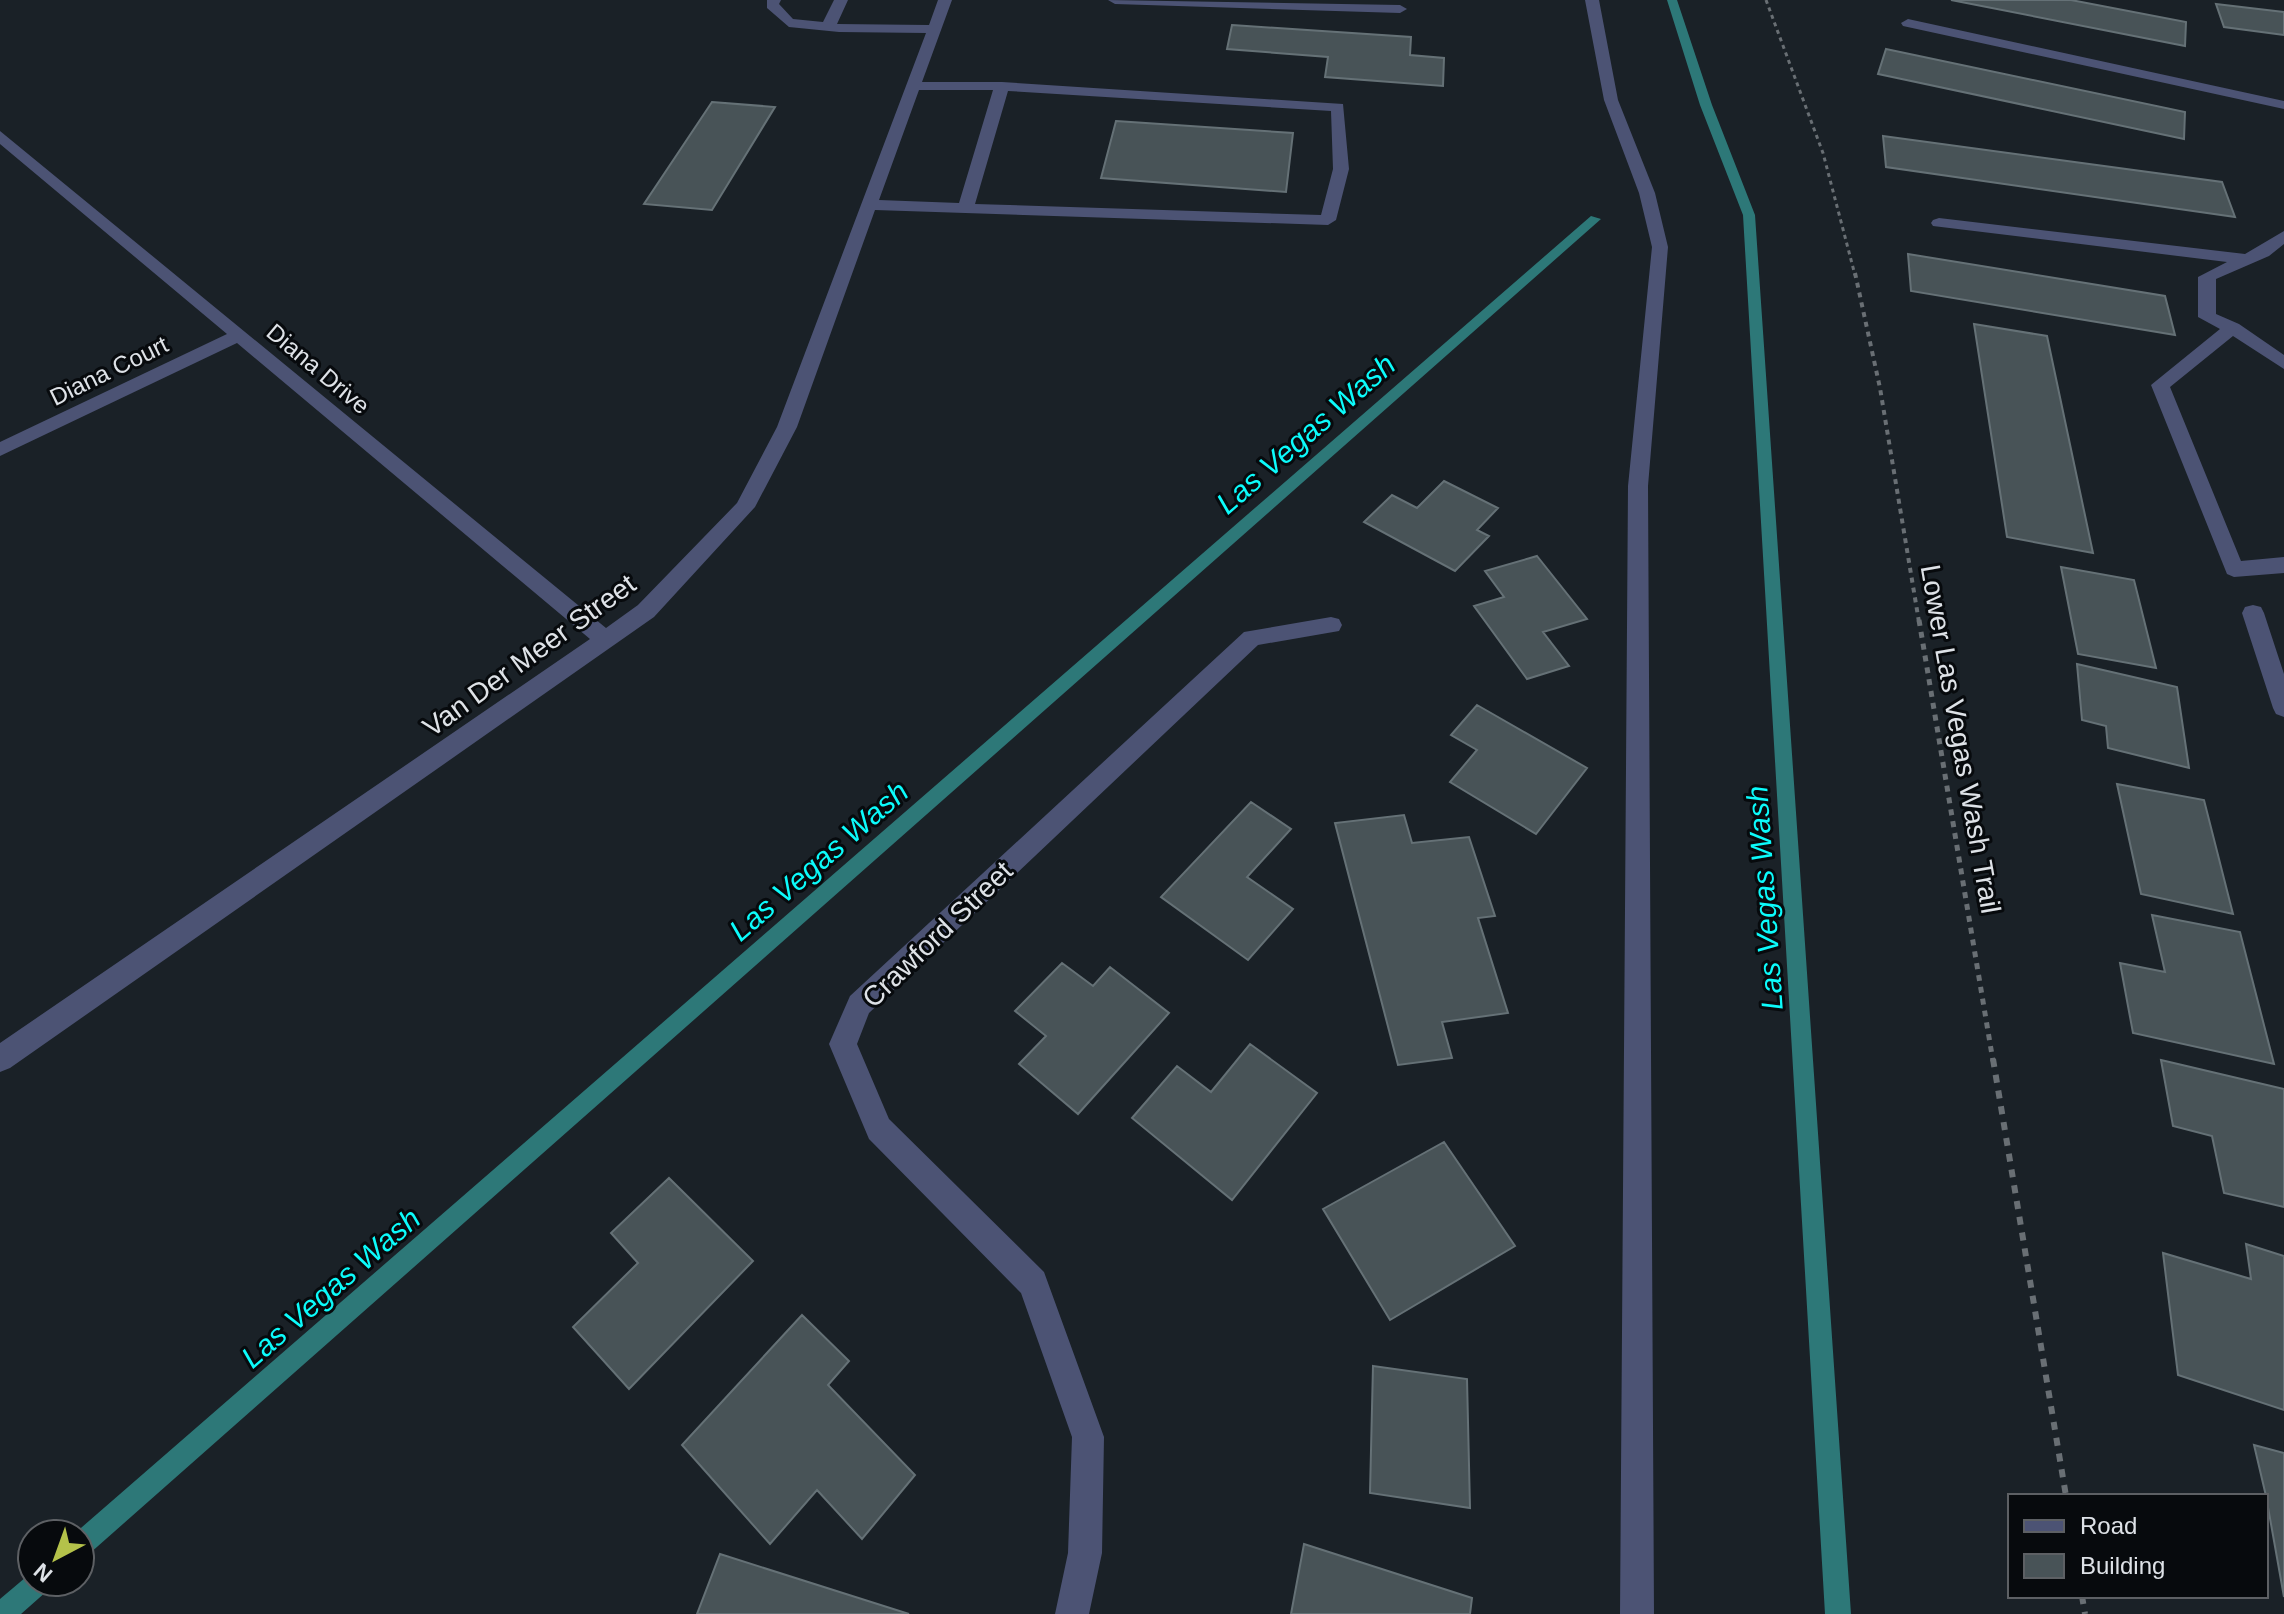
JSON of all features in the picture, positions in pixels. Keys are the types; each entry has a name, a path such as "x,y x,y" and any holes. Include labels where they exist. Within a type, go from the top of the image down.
{"street":[{"path":"774,0 772,5 789,23 934,29"},
{"path":"828,27 841,0"},
{"name":"Van Der Meer Street","path":"0,1059 646,611 745,507 787,427 945,0"},
{"path":"1115,0 1400,9"},
{"path":"1592,0 1611,100 1647,193 1660,247 1638,486 1637,1614"},
{"path":"1908,23 2284,105"},
{"path":"869,205 1328,220 1341,169 1338,107 1002,86 913,86"},
{"path":"966,208 1002,86"},
{"name":"Diana Drive","path":"0,136 605,639"},
{"path":"1939,223 2247,259"},
{"path":"2284,236 2263,252 2207,277 2207,317 2233,328 2284,363"},
{"path":"2233,328 2160,385 2234,569 2284,565"},
{"name":"Diana Court","path":"0,450 239,335"},
{"path":"2253,613 2284,708"},
{"name":"Crawford Street","path":"1072,1614 1085,1553 1088,1437 1033,1283 879,1129 843,1044 859,1005 1252,638 1331,625"}],"path":[{"name":"Lower Las Vegas Wash Trail","path":"1766,0 1823,153 1858,286 1880,388 2066,1494"}],"building":[{"path":"1951,0 2071,0 2186,22 2185,46"},
{"path":"2216,4 2284,12 2284,35 2224,27"},
{"path":"1232,25 1411,37 1410,55 1444,58 1443,86 1325,77 1328,57 1227,49"},
{"path":"1886,49 2185,112 2184,139 1878,74"},
{"path":"712,102 775,107 712,210 644,204"},
{"path":"1116,121 1293,133 1286,192 1101,178"},
{"path":"1883,136 2222,182 2235,217 1886,167"},
{"path":"1908,254 2165,296 2175,335 1911,291"},
{"path":"1974,324 2047,336 2093,553 2007,537"},
{"path":"1444,481 1498,508 1477,530 1489,536 1455,571 1364,522 1392,495 1417,508"},
{"path":"1537,556 1587,619 1543,632 1569,666 1527,679 1474,606 1504,597 1485,571"},
{"path":"2061,567 2134,580 2156,668 2078,654"},
{"path":"2077,664 2177,687 2189,768 2108,748 2106,726 2082,720"},
{"path":"1477,705 1587,768 1536,834 1450,782 1477,750 1451,735"},
{"path":"2117,784 2204,800 2233,914 2141,894"},
{"path":"1251,802 1291,829 1247,877 1293,909 1248,960 1161,897"},
{"path":"1404,815 1412,843 1469,837 1495,916 1478,918 1508,1013 1442,1022 1452,1058 1398,1065 1335,823"},
{"path":"2152,915 2240,932 2274,1064 2133,1033 2120,963 2165,972"},
{"path":"1062,963 1093,986 1110,967 1169,1013 1078,1114 1019,1064 1046,1036 1015,1011"},
{"path":"1250,1044 1317,1093 1232,1200 1132,1118 1177,1066 1211,1092"},
{"path":"2161,1060 2284,1089 2284,1207 2224,1193 2212,1136 2173,1126"},
{"path":"1444,1142 1515,1246 1390,1320 1323,1209"},
{"path":"669,1178 753,1261 629,1389 573,1327 638,1263 611,1233"},
{"path":"2246,1244 2284,1256 2284,1410 2178,1375 2163,1253 2251,1279"},
{"path":"802,1315 849,1361 828,1385 915,1475 862,1539 817,1490 770,1544 682,1445"},
{"path":"1373,1366 1467,1379 1470,1508 1370,1493"},
{"path":"2254,1445 2284,1453 2284,1597 2268,1494"},
{"path":"1304,1544 1472,1598 1470,1614 1291,1614"},
{"path":"720,1554 909,1614 697,1614"}],"waterway":[{"name":"Las Vegas Wash","path":"1672,0 1706,105 1749,215 1838,1614"},
{"name":"Las Vegas Wash","path":"96,1531 1595,219"},
{"name":"Las Vegas Wash","path":"2,1614 20,1598"}]}
